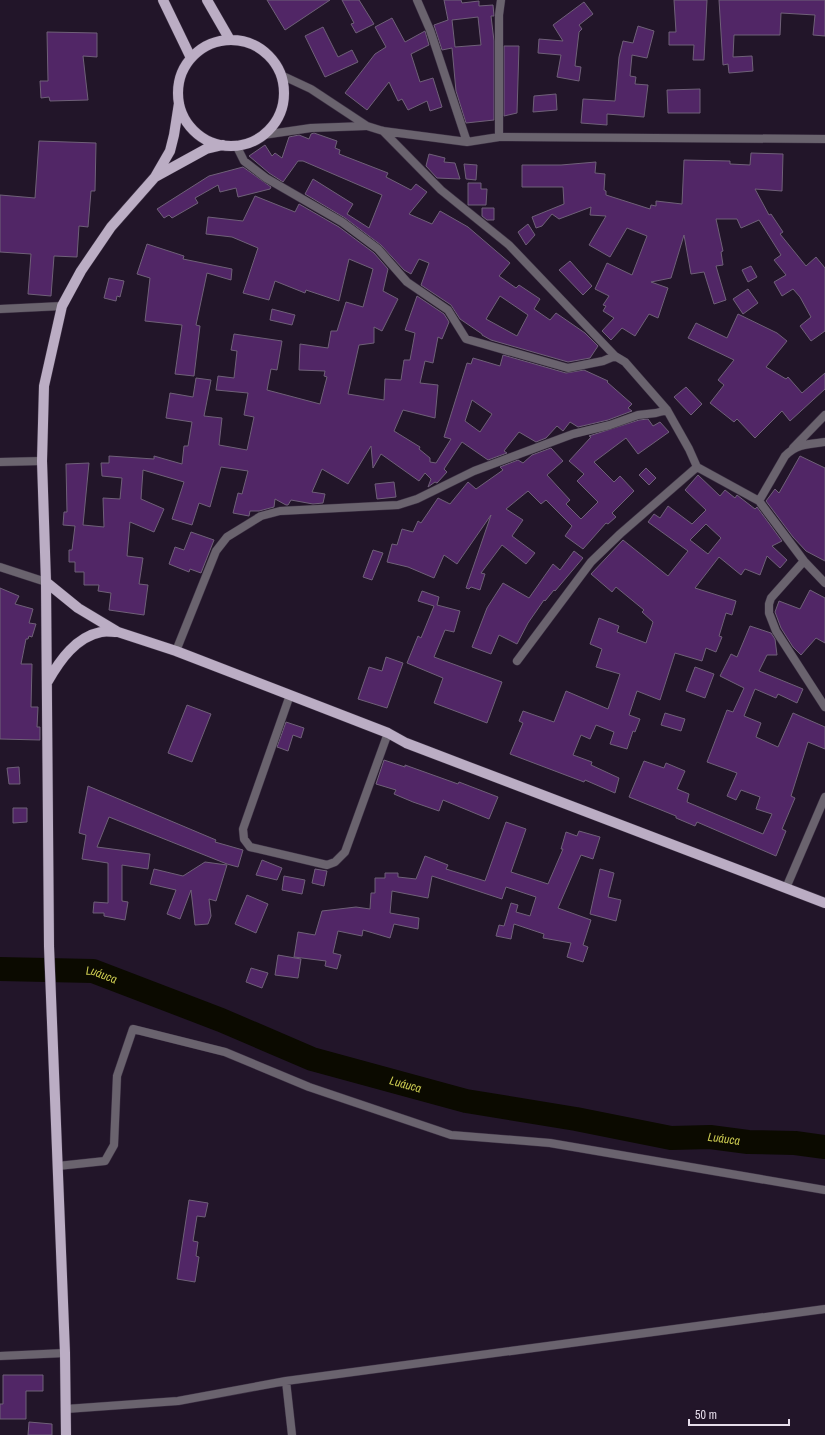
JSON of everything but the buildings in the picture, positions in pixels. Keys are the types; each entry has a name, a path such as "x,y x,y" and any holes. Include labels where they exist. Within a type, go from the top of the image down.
{"main road":[{"path":"163,0 191,58"},
{"path":"207,0 230,40"},
{"path":"66,1435 65,1353 52,988 49,946 46,582 42,461 44,386 62,306 81,271 111,228 155,177 170,151 179,102 180,82 183,71 191,58 202,48 215,42 230,40 246,42 261,49 273,60 281,75 284,91 282,108 274,123 263,135 250,142 236,145 223,145 206,149 155,177"},
{"path":"179,102 187,122 203,138 223,145"},
{"path":"46,582 78,608 118,632 176,651 388,733 406,743 825,903"},
{"path":"47,682 60,659 74,646 101,632 118,632"}],"street":[{"path":"417,0 430,30 467,142"},
{"path":"499,137 499,15 501,0"},
{"path":"281,75 311,89 367,126 383,131 467,142 499,137 825,139"},
{"path":"263,135 311,128 367,126"},
{"path":"383,131 441,190 509,245 615,356 625,362 667,410 689,449 697,467 759,501 804,561 825,584"},
{"path":"236,145 244,161 266,178 342,222 378,249 406,282 448,310 466,339 568,368 603,361 615,356"},
{"path":"0,309 62,306"},
{"path":"176,651 216,551 227,537 261,516 280,511 398,505 417,499 474,471 573,434 610,425 638,415 667,410"},
{"path":"759,501 785,456 825,415"},
{"path":"791,450 797,446 825,442"},
{"path":"0,462 42,461"},
{"path":"517,661 591,562 620,534 697,467"},
{"path":"804,561 771,598 769,613 776,631 825,708"},
{"path":"0,567 46,582"},
{"path":"290,696 243,829 244,839 250,847 327,865 340,858 345,852 388,733"},
{"path":"786,888 825,797"},
{"path":"58,1166 105,1161 114,1144 117,1076 133,1029 225,1052 309,1087 450,1135 550,1143 825,1190"},
{"path":"66,1408 178,1401 286,1381 825,1309"},
{"path":"0,1356 65,1353"},
{"path":"286,1381 292,1435"}],"waterway":[{"name":"Luáuca","path":"0,969 93,971 221,1020 312,1059 466,1101 576,1119 671,1138 710,1137 748,1142 795,1143 825,1147"}]}
